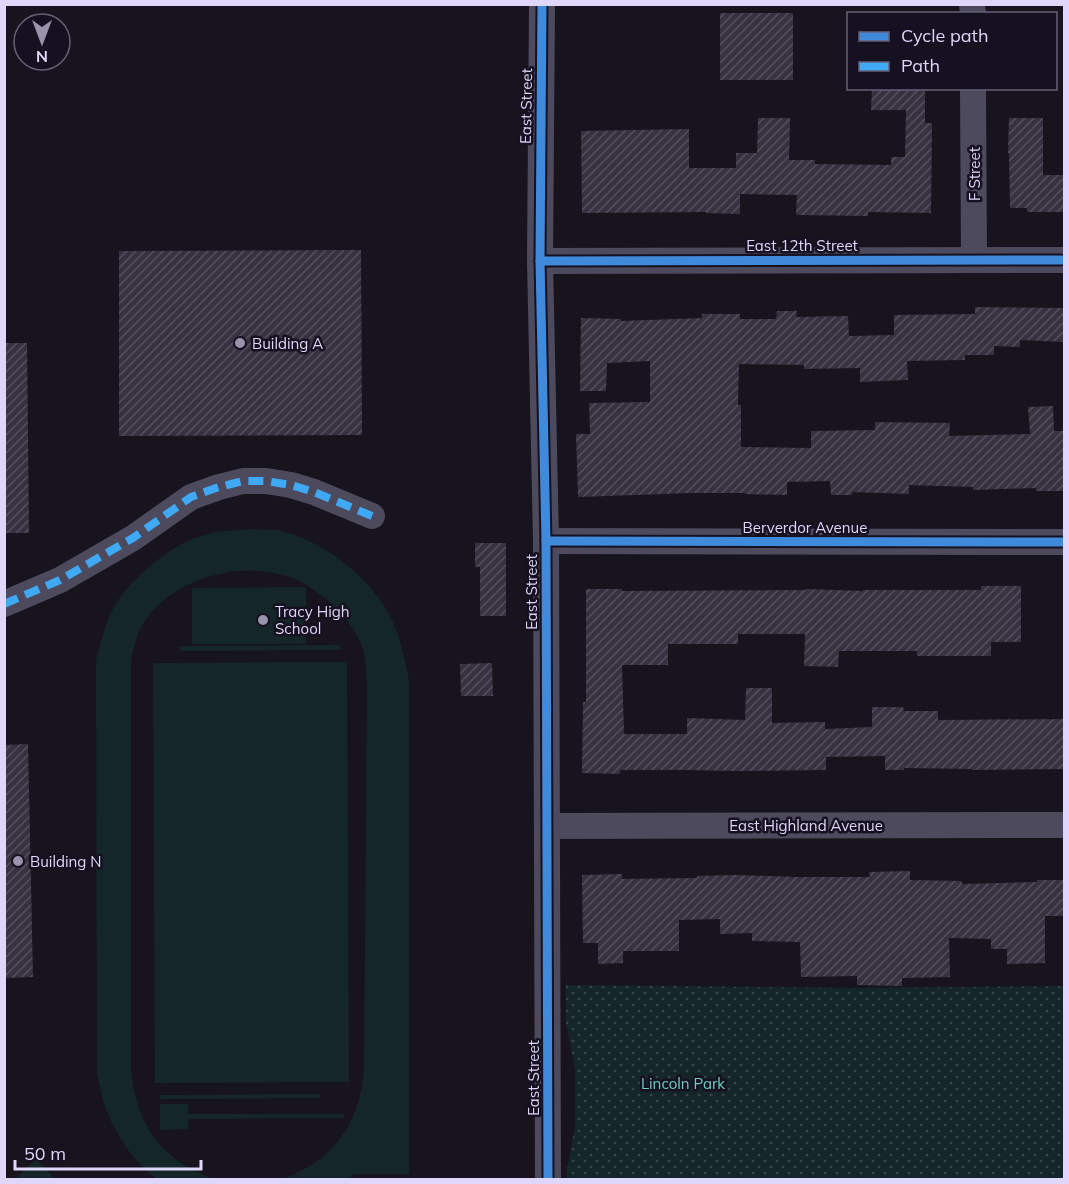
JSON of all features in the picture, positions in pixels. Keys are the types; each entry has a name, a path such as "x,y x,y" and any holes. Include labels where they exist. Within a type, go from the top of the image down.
{"street":[{"name":"East Street","path":"542,4 540,261 546,541 548,1179"},
{"name":"F Street","path":"973,90 974,259"},
{"name":"East 12th Street","path":"540,261 1065,260"},
{"path":"4,604 69,575 133,538 191,497 243,481 266,481 291,485 372,516"},
{"name":"Berverdor Avenue","path":"546,541 1065,542"},
{"name":"East Highland Avenue","path":"547,826 1065,825"}],"green space":[{"path":"250,529 278,530 299,536 316,544 349,567 364,580 387,611 403,653 409,680 409,1174 354,1174 348,1180 282,1179 316,1162 341,1138 357,1106 364,1069 367,686 364,655 356,633 337,609 307,586 287,576 268,572 230,572 210,576 175,592 147,618 136,639 131,661 131,1069 134,1089 138,1107 154,1138 180,1162 214,1179 157,1179 140,1164 124,1144 111,1122 101,1093 97,1072 96,660 114,607 142,573 168,553 195,538 218,532"},
{"path":"306,587 306,644 192,644 192,588"},
{"path":"340,645 340,650 180,651 180,646"},
{"path":"347,662 349,1082 155,1083 153,663"},
{"name":"Lincoln Park","path":"566,985 859,988 1064,986 1064,1179 567,1179 575,1126 575,1068 566,1023"},
{"path":"320,1094 320,1098 160,1099 160,1095"},
{"path":"160,1104 188,1104 188,1114 344,1114 344,1118 188,1119 188,1129 160,1130"},
{"path":"36,1159 55,1179 15,1179"}],"building":[{"path":"720,13 793,13 793,80 720,80"},
{"path":"872,90 925,90 925,123 932,123 931,213 868,212 868,216 796,215 797,195 740,194 740,214 582,213 581,131 689,129 689,168 736,168 736,153 757,153 758,118 790,118 789,160 815,160 815,164 891,165 891,157 905,157 906,110 871,110"},
{"path":"1009,118 1043,118 1043,175 1065,175 1065,212 1027,212 1027,208 1010,208"},
{"name":"Building A","path":"361,250 362,435 119,436 119,251"},
{"path":"975,307 1065,308 1065,342 1020,340 1020,347 994,346 994,355 965,355 965,360 907,361 908,380 860,382 860,368 804,369 804,365 739,364 738,405 741,405 741,447 811,448 811,431 875,430 875,422 950,423 949,436 1030,434 1028,407 1053,406 1054,431 1065,431 1065,491 1036,491 1036,488 973,490 973,487 909,485 909,494 852,492 852,495 831,495 830,481 787,482 787,495 690,493 578,497 576,434 590,434 589,403 650,402 650,361 607,363 606,391 580,391 581,318 621,319 621,321 702,318 702,314 740,314 740,319 776,319 777,311 797,311 796,317 848,316 849,336 894,335 894,315 975,314"},
{"path":"4,343 27,343 29,533 4,533"},
{"path":"475,543 506,543 506,616 480,616 480,567 475,567"},
{"path":"981,586 1021,586 1021,642 991,642 991,656 917,656 917,651 839,651 838,667 804,666 805,634 738,634 738,644 668,644 668,665 622,665 624,734 687,734 687,718 745,720 746,688 772,688 772,723 825,722 825,729 872,727 872,707 903,707 904,711 938,711 938,720 1065,719 1065,769 904,768 904,770 885,770 885,756 826,757 826,770 620,770 620,774 582,773 583,702 586,702 586,589 863,591 981,590"},
{"path":"492,663 493,696 461,696 460,664"},
{"name":"Building N","path":"28,744 33,977 4,978 4,745"},
{"path":"910,871 910,880 962,881 962,884 1065,880 1065,916 1045,916 1045,963 1007,964 1007,949 991,949 991,939 949,938 950,977 902,978 902,986 857,985 857,976 801,977 800,942 752,941 752,933 720,934 720,919 679,920 679,951 623,951 623,963 598,964 598,943 583,943 582,875 622,874 622,879 735,875 870,877 869,872"}],"marked path":[{"path":"4,604 60,580 133,538 191,497 243,481 266,481 291,485 372,516"}],"cycle path":[{"path":"542,4 540,261 546,541 548,1180"},
{"path":"540,261 1064,260"},
{"path":"546,541 1064,542"}],"place":[{"name":"Building A","path":"240,343"},
{"name":"Tracy High School","path":"263,620"},
{"name":"Building N","path":"18,861"}]}
